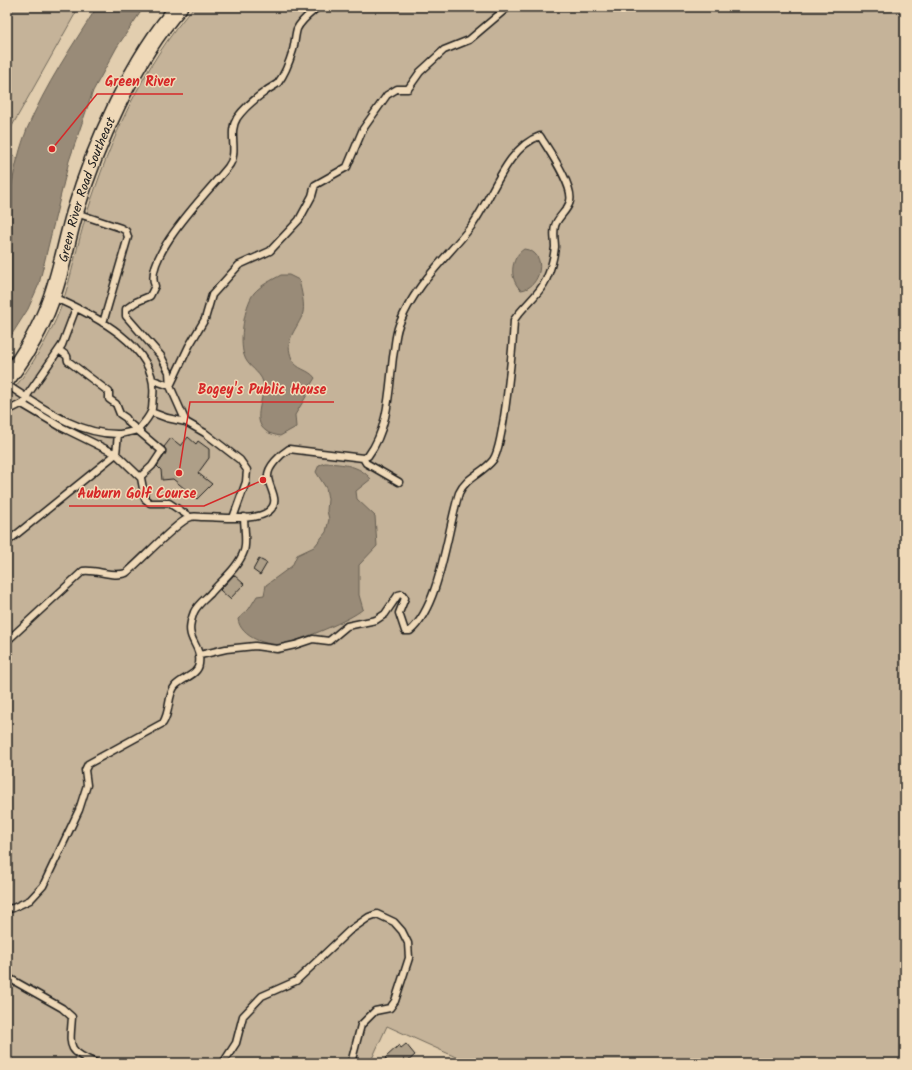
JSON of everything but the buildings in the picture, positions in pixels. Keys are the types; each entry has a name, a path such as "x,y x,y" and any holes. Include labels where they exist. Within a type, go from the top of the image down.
{"street":[{"name":"Green River Road Southeast","path":"7,379 30,345 52,296 75,212 93,160 123,95 152,42 179,7"}],"lane":[{"path":"186,422 170,386 169,372 161,356 126,316 126,310 136,302 150,296 155,286 152,280 154,266 185,216 230,165 235,150 232,130 238,118 266,91 277,84 294,50 297,29 308,15 318,7"},
{"path":"170,386 189,346 205,319 212,295 239,265 270,251 299,220 312,196 315,185 347,167 363,129 387,95 397,89 408,89 420,72 444,50 469,40 508,7"},
{"path":"22,404 68,431 116,454 140,477 145,499 150,503 169,502 190,517 244,518 262,516 272,508 274,504 273,490 268,479 268,474 271,467 284,452 289,449 363,458 372,451 385,419 398,326 407,306 421,284 471,227 515,155 531,139 540,136 569,187 571,199 563,215 555,223 553,234 555,248 547,279 539,292 521,310 514,320 505,409 497,453 494,460 463,485 459,493 436,584 421,619 410,631 405,631 399,613 405,598 402,594 398,595 385,614 376,620 347,626 329,641 313,638 295,645 278,649 256,646 226,649 200,655"},
{"path":"75,212 122,228 126,231 128,237 103,323"},
{"path":"7,385 59,418 89,430 118,434 138,430 151,412 153,380 148,365 131,343 103,323 52,296"},
{"path":"7,411 22,404 28,398 59,350 76,308"},
{"path":"59,350 67,356 68,361 108,392 109,399 116,404 120,414 162,451 152,466 140,477"},
{"path":"153,380 170,386"},
{"path":"151,412 167,418 186,422 205,433 240,460 247,470 246,482 233,518"},
{"path":"7,542 116,454 118,434"},
{"path":"363,458 366,463 399,482"},
{"path":"7,641 83,571 96,571 119,576 126,573 174,528 190,517"},
{"path":"8,910 30,900 43,886 79,810 87,785 85,770 88,764 163,723 169,714 170,696 176,686 193,674 199,666 200,655 190,636 189,624 195,610 236,566 244,550 244,518"},
{"path":"223,1063 236,1043 243,1016 262,996 296,981 349,932 369,916 377,914 394,922 402,931 408,944 409,958 395,1001 390,1008 375,1011 361,1025 351,1063"},
{"path":"7,977 62,1008 72,1017 70,1042 73,1050 96,1063"}],"shaded area":[{"path":"7,7 79,7 7,135"},
{"path":"97,7 144,7 117,47 93,91 69,161 39,284 28,309 7,342 7,213 17,160 23,139 42,97 59,66"},
{"path":"194,7 905,7 905,1063 469,1063 387,1026 370,1063 7,1063 7,398 37,355 56,320 65,295 83,225 96,186 106,158 130,104 159,53"},
{"path":"7,151 18,159 7,213"},
{"path":"524,249 532,252 537,257 539,270 533,284 528,288 521,290 514,281 513,269 516,258"},
{"path":"281,275 289,275 299,280 303,298 304,308 302,316 291,336 290,341 289,347 292,359 296,365 315,378 306,392 307,395 295,415 296,427 280,436 266,431 261,426 259,421 263,382 248,363 244,355 242,333 245,315 250,299 254,293"},
{"path":"325,463 356,468 371,479 356,491 357,499 375,516 377,546 359,565 359,595 363,609 348,619 292,642 278,645 263,642 249,636 240,625 238,619 249,609 257,596 264,595 266,585 292,566 297,555 314,547 326,532 329,519 327,511 328,499 326,488 316,472 319,465"}],"place":[{"name":"Green River","path":"52,149"},
{"name":"Bogey's Public House","path":"179,473"},
{"name":"Auburn Golf Course","path":"263,480"}]}
